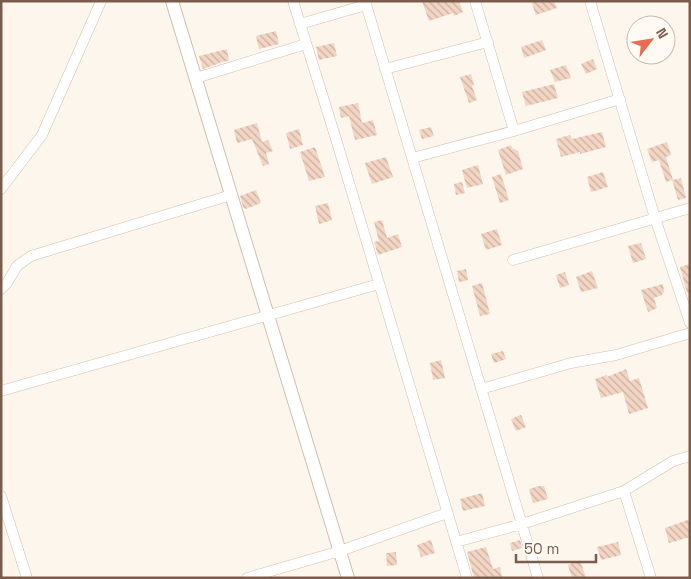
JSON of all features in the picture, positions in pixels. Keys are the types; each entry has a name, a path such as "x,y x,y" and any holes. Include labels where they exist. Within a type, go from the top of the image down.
{"street":[{"path":"1,189 42,135 101,1"},
{"path":"172,1 348,578"},
{"path":"293,1 467,578"},
{"path":"475,1 514,131"},
{"path":"590,1 655,218 690,323"},
{"path":"300,24 365,3 538,578"},
{"path":"385,69 488,42"},
{"path":"196,78 306,44"},
{"path":"412,158 514,131 620,99"},
{"path":"1,289 17,266 31,256 231,195"},
{"path":"513,260 690,208"},
{"path":"1,391 379,284"},
{"path":"481,389 571,363 616,355 690,333"},
{"path":"456,542 522,524 624,491 673,461 690,456"},
{"path":"624,491 651,578"},
{"path":"1,496 27,578"},
{"path":"247,578 340,551 447,513"}],"building":[{"path":"422,1 459,1 463,12 454,16 453,13 429,21"},
{"path":"531,1 554,1 557,8 536,15"},
{"path":"276,31 279,44 259,49 256,36"},
{"path":"542,40 546,50 524,58 521,47"},
{"path":"334,43 337,56 319,60 316,47"},
{"path":"227,49 229,61 220,62 203,69 199,56"},
{"path":"593,59 597,69 586,74 581,64"},
{"path":"566,65 571,78 555,82 550,70"},
{"path":"471,74 474,85 472,86 477,100 469,103 460,77"},
{"path":"554,84 558,98 526,106 522,92"},
{"path":"358,103 362,123 373,120 377,135 355,140 349,116 341,118 339,107"},
{"path":"257,123 262,142 268,140 273,151 266,153 269,164 263,166 252,139 237,143 234,130"},
{"path":"431,127 434,136 422,139 419,130"},
{"path":"299,129 303,145 290,149 286,133"},
{"path":"602,132 606,147 561,157 556,139 570,135 572,139"},
{"path":"667,142 671,155 666,157 673,180 681,178 686,198 678,200 672,180 666,182 659,160 652,162 647,149"},
{"path":"511,145 512,148 518,151 523,169 506,175 498,150"},
{"path":"315,147 325,177 309,181 300,152"},
{"path":"386,157 393,177 372,184 365,163"},
{"path":"478,165 483,184 467,188 462,170"},
{"path":"603,172 608,187 591,192 587,177"},
{"path":"501,174 509,200 500,203 492,177"},
{"path":"462,182 465,193 456,195 454,184"},
{"path":"256,190 261,203 246,209 243,207 240,196"},
{"path":"328,203 332,220 319,224 315,206"},
{"path":"382,220 387,238 398,234 402,247 378,255 374,242 379,241 374,222"},
{"path":"497,229 502,245 486,250 481,234"},
{"path":"641,243 646,259 633,263 628,246"},
{"path":"690,264 690,293 687,293 680,267"},
{"path":"466,269 468,280 459,282 457,271"},
{"path":"592,271 598,288 581,292 576,277"},
{"path":"565,272 569,285 560,288 556,275"},
{"path":"482,283 490,314 480,316 472,286"},
{"path":"663,284 664,292 662,295 654,298 657,308 648,312 641,290"},
{"path":"503,351 506,359 494,363 491,354"},
{"path":"441,360 445,378 433,380 430,363"},
{"path":"626,369 630,381 639,378 648,408 629,414 623,392 601,398 595,379 607,375 607,377"},
{"path":"521,415 526,427 516,431 511,419"},
{"path":"544,486 548,499 533,503 529,489"},
{"path":"482,493 485,506 463,511 460,499"},
{"path":"690,519 690,537 669,543 665,528"},
{"path":"431,540 435,553 421,557 417,545"},
{"path":"520,540 522,548 512,551 510,543"},
{"path":"618,542 621,555 601,560 597,547"},
{"path":"486,547 493,569 500,567 502,578 474,578 467,552"},
{"path":"396,552 397,565 387,566 386,553"},
{"path":"580,560 586,578 572,578 568,565"}]}
